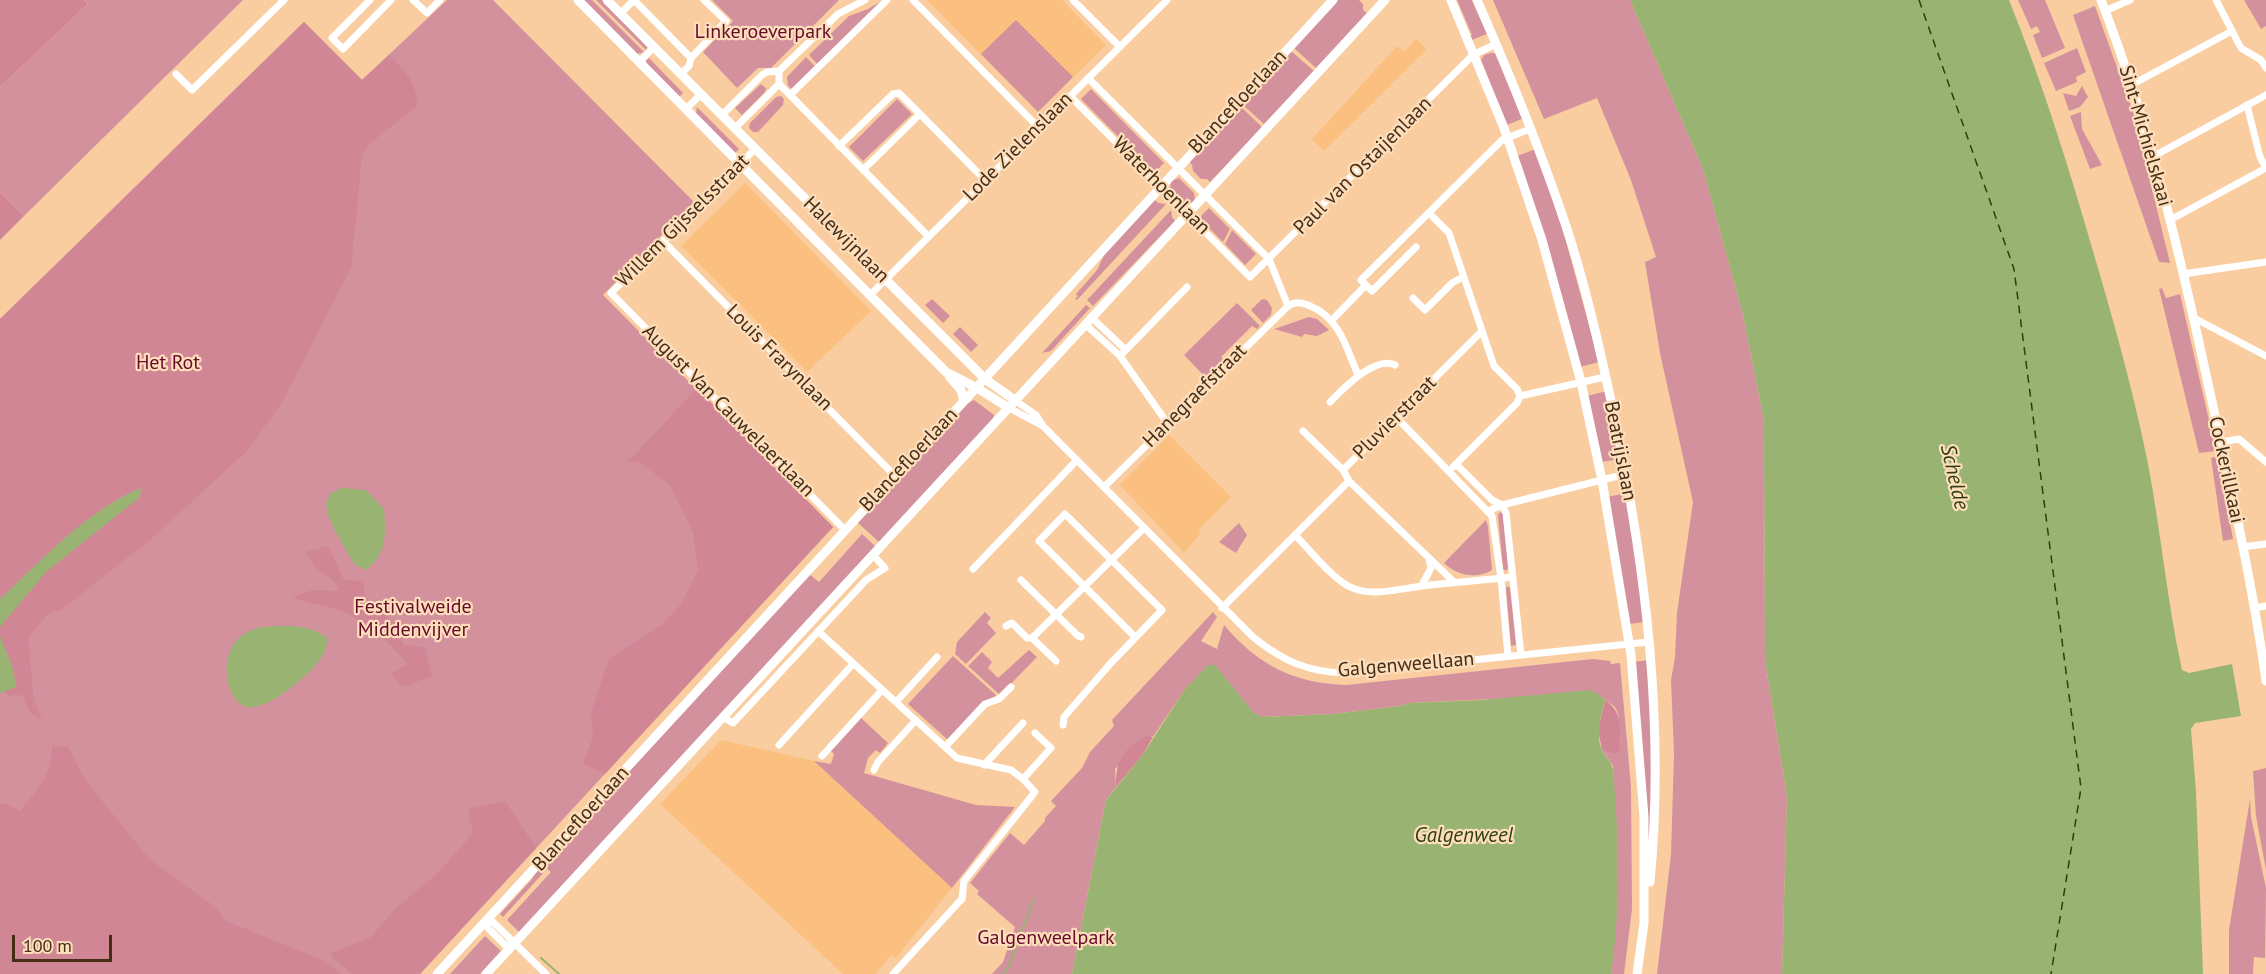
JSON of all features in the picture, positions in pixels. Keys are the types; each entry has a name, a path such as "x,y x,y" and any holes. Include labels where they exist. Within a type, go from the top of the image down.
{"street":[{"path":"176,74 192,90 284,0"},
{"path":"370,0 332,38 343,49 391,0"},
{"path":"413,0 427,13 440,0"},
{"name":"Halewijnlaan","path":"578,0 946,372 961,390 964,401"},
{"name":"Halewijnlaan","path":"608,0 1012,404"},
{"path":"621,14 634,0 691,58"},
{"path":"681,74 689,66 691,58 726,21 705,0"},
{"path":"722,115 762,75 779,71 838,14 865,0"},
{"path":"790,95 887,0"},
{"path":"913,0 1038,128"},
{"path":"1073,0 1120,47"},
{"name":"Lode Zielenslaan","path":"870,295 1167,0"},
{"name":"Blancefloerlaan","path":"437,974 1333,0"},
{"name":"Beatrijslaan","path":"1451,0 1475,54 1507,138 1542,240 1581,382 1602,480 1629,644 1644,817 1644,922"},
{"name":"Beatrijslaan","path":"1477,0 1530,129 1567,231 1605,377 1626,474 1639,553 1655,712 1657,795 1649,901 1637,974"},
{"name":"Sint-Michielskaai","path":"2101,0 2133,84 2154,156 2183,274"},
{"path":"2105,11 2130,0"},
{"path":"2216,0 2241,48 2260,60 2266,68"},
{"name":"Blancefloerlaan","path":"486,974 1188,214 1380,2"},
{"path":"2133,84 2232,31"},
{"path":"1475,54 1496,45"},
{"path":"639,62 654,47"},
{"name":"Paul van Ostaijenlaan","path":"1250,277 1475,54"},
{"path":"779,71 779,84 928,236"},
{"name":"Waterhoenlaan","path":"1088,78 1269,259"},
{"path":"735,128 779,84"},
{"path":"839,146 893,94 899,93 985,180"},
{"path":"686,109 701,94"},
{"path":"2154,156 2266,95"},
{"name":"Waterhoenlaan","path":"1070,96 1250,277"},
{"path":"2170,220 2266,168 2260,157 2247,105"},
{"path":"863,170 920,114"},
{"path":"1416,247 1372,291 1362,280 1502,140 1530,129"},
{"name":"Willem Gijsselsstraat","path":"611,293 755,149"},
{"path":"1429,213 1449,233 1494,366 1517,389 1520,396 1517,404 1449,471"},
{"name":"Louis Frarynlaan","path":"663,241 896,476"},
{"path":"1269,259 1288,306 1300,302 1308,304 1332,320 1358,375"},
{"path":"2183,274 2266,262"},
{"name":"Cockerillkaai","path":"2183,274 2221,442 2266,681"},
{"path":"1413,298 1425,310 1452,283 1463,277"},
{"path":"1332,320 1366,285"},
{"path":"1120,356 1187,287"},
{"name":"August Van Cauwelaertlaan","path":"611,293 845,530"},
{"name":"Hanegraefstraat","path":"1104,488 1288,306"},
{"path":"2194,318 2266,356"},
{"path":"1089,321 1126,350"},
{"path":"1089,321 1120,356 1168,424"},
{"name":"Pluvierstraat","path":"1222,608 1349,481 1343,470 1481,332"},
{"path":"1330,402 1358,375 1385,363 1395,365"},
{"name":"Halewijnlaan","path":"946,372 1012,404"},
{"path":"1520,396 1605,377"},
{"name":"Galgenweellaan","path":"1012,404 1043,426 1253,637 1280,657 1295,664 1322,672 1345,673 1649,642"},
{"path":"1396,417 1488,511 1493,522 1501,579 1508,656"},
{"path":"1303,431 1343,470"},
{"path":"2221,442 2239,439 2266,462"},
{"path":"974,569 1077,460"},
{"path":"1456,464 1492,500 1502,505 1506,513 1521,655"},
{"path":"1488,511 1502,505 1626,474"},
{"path":"1349,481 1454,582"},
{"path":"1063,725 1064,717 1162,610 1067,515 1039,541 1135,637"},
{"path":"1032,638 1144,528"},
{"path":"1295,535 1348,586 1360,591 1513,578"},
{"path":"2242,547 2266,544"},
{"name":"Blancefloerlaan","path":"723,717 733,723 866,580 885,568 873,555"},
{"path":"1422,585 1431,568 1428,557"},
{"path":"1021,580 1081,637"},
{"path":"2254,608 2266,606"},
{"path":"1006,626 1012,623 1056,661"},
{"path":"818,632 957,758 1011,770 1035,792 964,881 962,899 893,974"},
{"path":"896,702 937,657"},
{"path":"779,745 853,664"},
{"path":"945,747 985,704 999,699 1011,687"},
{"path":"822,756 882,690"},
{"path":"874,770 878,762 916,720"},
{"path":"984,765 1023,723"},
{"path":"1023,779 1051,748 1035,733"},
{"path":"486,921 488,928 505,945 514,944 546,974"}],"shaded area":[{"path":"927,0 1062,0 1106,45 1038,112"},
{"path":"1416,39 1427,49 1324,151 1312,139 1397,46 1404,52"},
{"path":"745,183 871,311 807,372 681,246"},
{"path":"1169,435 1231,497 1198,530 1201,533 1184,553 1120,485"},
{"path":"721,740 814,761 952,888 896,958 891,955 876,974 843,974 660,804"}],"green space":[{"path":"0,0 84,0 88,4 0,87"},
{"path":"84,0 243,0 24,216 0,192 0,87 88,4"},
{"name":"Festivalweide Middenvijver","path":"447,0 493,0 694,202 603,295 833,527 420,974 0,974 0,319 304,22 362,80"},
{"path":"583,0 592,0 644,52 637,54"},
{"path":"596,0 603,0 647,47 646,50"},
{"name":"Linkeroeverpark","path":"712,0 839,0 771,68 758,68 737,88 703,52 733,21"},
{"path":"883,0 817,64 809,55 849,16"},
{"path":"1338,0 1359,0 1363,4 1363,10 1367,13 1316,68 1294,48"},
{"path":"1457,0 1472,0 1489,33 1472,40"},
{"path":"1493,0 1630,0 1703,169 1743,315 1764,421 1765,660 1787,797 1782,974 1657,974 1671,854 1674,754 1671,680 1675,657 1677,613 1693,502 1660,353 1645,262 1656,257 1631,180 1597,98 1544,119"},
{"path":"2018,0 2045,0 2065,48 2042,58 2033,35 2040,32 2037,26 2031,29"},
{"path":"2244,0 2266,0 2266,26 2261,29"},
{"path":"2095,6 2134,115 2170,263 2159,262 2073,15"},
{"path":"1016,20 1073,77 1038,112 981,54"},
{"name":"Het Rot","path":"304,22 362,80 389,55 412,83 417,106 369,144 362,155 351,268 281,404 246,452 151,539 61,610 49,613 28,638 34,701 42,720 31,714 22,695 9,696 5,691 16,686 13,669 0,636 0,627 46,572 140,497 141,488 123,496 85,521 0,599 0,319"},
{"path":"2077,48 2086,72 2076,77 2077,82 2056,91 2044,63"},
{"path":"1291,51 1314,71 1264,124 1242,104"},
{"path":"1496,53 1524,118 1507,125 1481,60 1484,55"},
{"path":"806,57 815,66 792,89 788,86 787,77"},
{"path":"649,58 683,93 679,97 647,64 646,61"},
{"path":"761,84 766,88 765,92 742,115 735,108"},
{"path":"2082,86 2088,97 2080,107 2069,111 2063,93 2076,96"},
{"path":"1091,89 1164,163 1154,173 1081,99"},
{"path":"781,96 784,99 783,105 758,132 753,132 749,128 750,123 776,97"},
{"path":"897,99 912,114 863,161 849,147"},
{"path":"1240,106 1262,127 1210,182 1207,179 1201,179 1193,171 1189,161"},
{"path":"697,107 739,149 735,153 696,113"},
{"path":"2081,112 2082,129 2102,165 2090,169 2070,116"},
{"path":"1536,149 1564,234 1599,362 1580,367 1517,156"},
{"path":"1179,178 1194,193 1195,199 1192,203 1185,203 1170,189 1171,181"},
{"path":"0,192 24,216 0,240"},
{"path":"1154,199 1158,203 1166,204 1077,300 1075,299 1078,296 1076,294 1097,270 1106,251"},
{"path":"1209,208 1230,229 1223,242 1199,218"},
{"path":"1171,210 1175,221 1093,306 1087,300"},
{"path":"1232,230 1256,254 1245,265 1225,244"},
{"path":"2162,288 2166,298 2180,294 2216,451 2199,453 2159,289"},
{"path":"932,299 950,316 943,323 925,305"},
{"path":"1262,299 1267,300 1272,308 1271,315 1263,323 1251,310"},
{"path":"1237,303 1260,326 1257,329 1252,326 1221,357 1227,363 1209,381 1184,355"},
{"path":"1086,305 1090,308 1051,351 1042,353"},
{"path":"1309,317 1317,319 1329,330 1317,336 1304,334 1302,337 1274,329"},
{"path":"960,327 978,345 971,352 953,334"},
{"path":"697,388 833,527 605,774 583,763 593,737 591,712 609,659 663,624 681,604 698,570 693,532 669,484 638,461 627,463"},
{"path":"1607,391 1621,459 1601,462 1587,396"},
{"path":"974,400 994,415 993,419 879,542 857,522 967,404"},
{"path":"2218,456 2233,539 2223,541 2211,458"},
{"path":"1627,493 1645,622 1629,624 1607,497"},
{"path":"1500,512 1503,514 1508,568 1506,571 1503,569 1498,515"},
{"path":"1486,520 1492,570 1480,575 1467,575 1454,571 1444,563"},
{"path":"1239,523 1247,535 1236,553 1219,542"},
{"path":"862,534 875,546 520,933 507,920 551,872 547,869 503,917 500,914 532,879 537,869 809,574 819,582"},
{"path":"328,546 344,580 363,581 368,609 376,610 387,616 395,626 404,645 425,647 432,676 402,687 391,673 408,665 377,633 348,614 292,597 313,590 340,591 333,580 317,569 305,552"},
{"path":"1508,586 1516,645 1511,646 1506,588"},
{"path":"985,612 991,618 987,623 996,633 966,664 955,654 957,642"},
{"name":"Galgenweelpark","path":"1213,612 1217,617 1201,641 1217,649 1224,625 1250,651 1278,669 1293,676 1327,683 1346,685 1593,659 1610,661 1611,664 1620,663 1631,787 1632,909 1624,974 1611,974 1618,866 1613,766 1602,750 1619,751 1621,746 1618,714 1615,707 1597,694 1409,703 1333,714 1262,717 1253,712 1215,666 1185,689 1153,737 1115,769 1116,787 1106,800 1072,974 992,974 1003,962 1015,927 977,894 979,891 970,883 1010,833 1024,845 1056,806 1051,801 1082,768 1090,752 1114,726 1112,720"},
{"path":"1029,650 1037,657 1000,695 968,666 982,652 992,662 988,668 998,678"},
{"path":"953,656 996,695 949,741 908,704"},
{"path":"1649,660 1654,787 1647,864 1633,662"},
{"path":"1605,700 1615,710 1619,720 1621,747 1615,753 1602,750 1598,730"},
{"path":"860,717 888,743 880,753 876,750 868,758 864,773 976,805 1015,807 952,888 814,761 831,764 834,754 830,750"},
{"path":"1146,736 1153,737 1142,756 1116,787 1117,770 1122,757"},
{"path":"52,745 68,747 86,781 150,860 218,909 224,920 325,961 341,974 0,974 0,803 20,811 43,781 49,766"},
{"path":"2266,768 2266,870 2256,816 2253,771"},
{"path":"2250,799 2251,817 2266,888 2265,958 2254,957 2253,974 2229,974 2229,930"},
{"path":"505,801 536,848 420,974 352,974 332,957 331,953 370,938 395,909 438,873 473,833 468,809"},
{"path":"485,936 501,951 480,974 450,974"}],"water":[{"name":"Schelde","path":"1630,0 2009,0 2066,160 2124,360 2148,464 2182,670 2189,673 2232,664 2241,716 2195,723 2191,729 2196,792 2203,974 1782,974 1787,797 1765,660 1764,421 1743,315 1703,169"},
{"path":"141,488 140,497 46,572 0,627 0,599 66,537 102,509"},
{"path":"341,488 366,490 384,509 384,543 378,558 366,570 354,564 328,515 326,503 330,494"},
{"path":"296,626 312,630 327,638 326,647 315,666 285,692 262,705 244,706 237,701 229,686 228,659 234,644 240,638 249,631 261,627"},
{"path":"0,636 13,669 16,687 0,693"},
{"name":"Galgenweel","path":"1208,665 1215,665 1253,712 1262,717 1333,714 1409,703 1481,700 1589,690 1598,694 1605,700 1599,725 1599,738 1602,750 1612,767 1617,821 1618,898 1611,974 1072,974 1106,800 1142,756 1185,689"}],"waterway":[{"path":"1021,933 1034,899"},
{"path":"1003,974 1009,966 1018,940"},
{"path":"541,958 559,974"}],"ferry route":[{"path":"1919,0 2014,269 2081,788 2051,974"}]}
